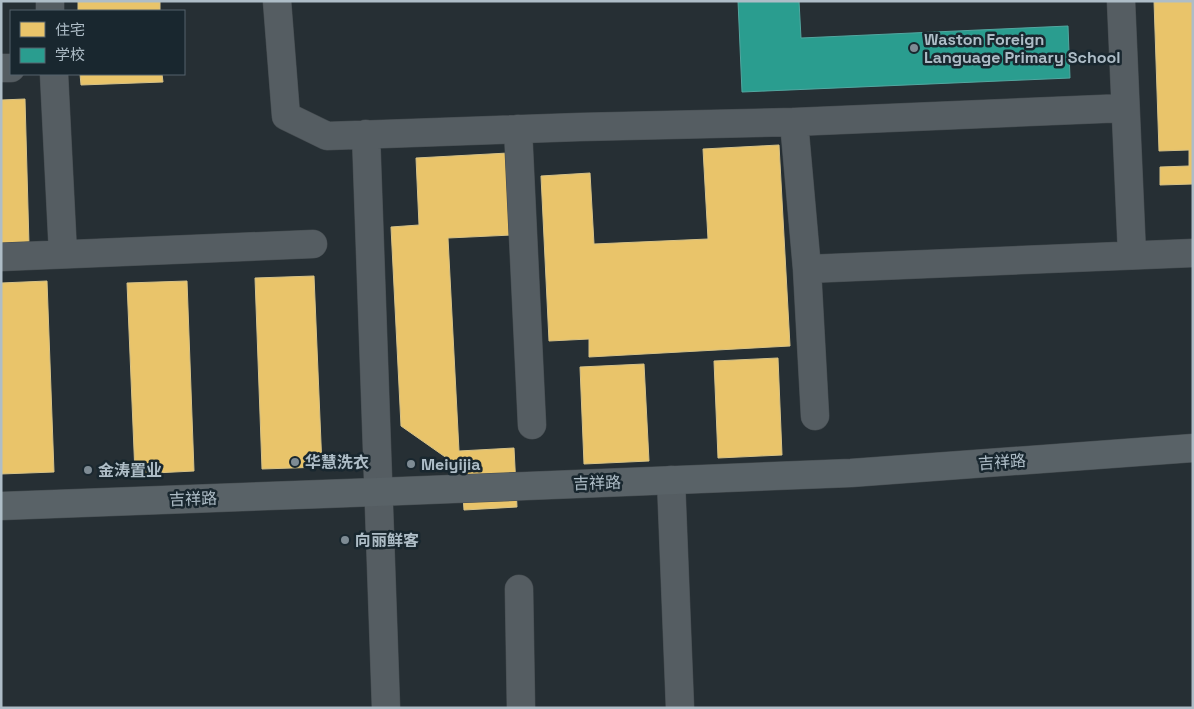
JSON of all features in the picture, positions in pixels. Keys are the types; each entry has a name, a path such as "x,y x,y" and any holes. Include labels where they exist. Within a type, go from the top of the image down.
{"street":[{"path":"277,1 286,116 327,136 794,122 1125,108"},
{"path":"1120,1 1132,255"},
{"path":"54,75 63,254"},
{"path":"794,122 807,269 815,416"},
{"path":"518,129 532,425"},
{"path":"366,134 386,708"},
{"path":"1,257 313,244"},
{"path":"807,269 1193,253"},
{"name":"吉祥路","path":"1,506 850,472 1193,448"},
{"path":"671,480 680,708"},
{"path":"519,589 521,708"}],"building: 住宅":[{"path":"78,1 160,1 160,10 78,10"},
{"path":"1154,1 1193,1 1193,184 1160,185 1160,167 1189,166 1189,150 1159,151"},
{"path":"80,75 162,75 163,82 81,85"},
{"path":"25,99 29,245 1,245 1,100"},
{"path":"779,145 790,346 589,357 589,339 549,341 541,176 590,173 594,244 708,239 703,149"},
{"path":"508,153 512,235 448,238 459,451 514,448 517,507 464,510 461,468 401,426 391,227 419,225 416,158"},
{"path":"314,276 322,467 262,469 255,278"},
{"path":"47,281 54,472 1,474 1,283"},
{"path":"187,281 194,471 135,474 127,283"},
{"path":"778,358 782,455 718,458 714,361"},
{"path":"644,364 649,461 584,464 580,367"}],"building: 学校":[{"path":"738,1 799,1 801,38 1068,26 1070,78 742,92"}],"place":[{"name":"Waston Foreign Language Primary School","path":"914,48"},
{"name":"华慧洗衣","path":"295,462"},
{"name":"Meiyijia","path":"411,464"},
{"name":"金涛置业","path":"88,470"},
{"name":"向丽鲜客","path":"345,540"}]}
